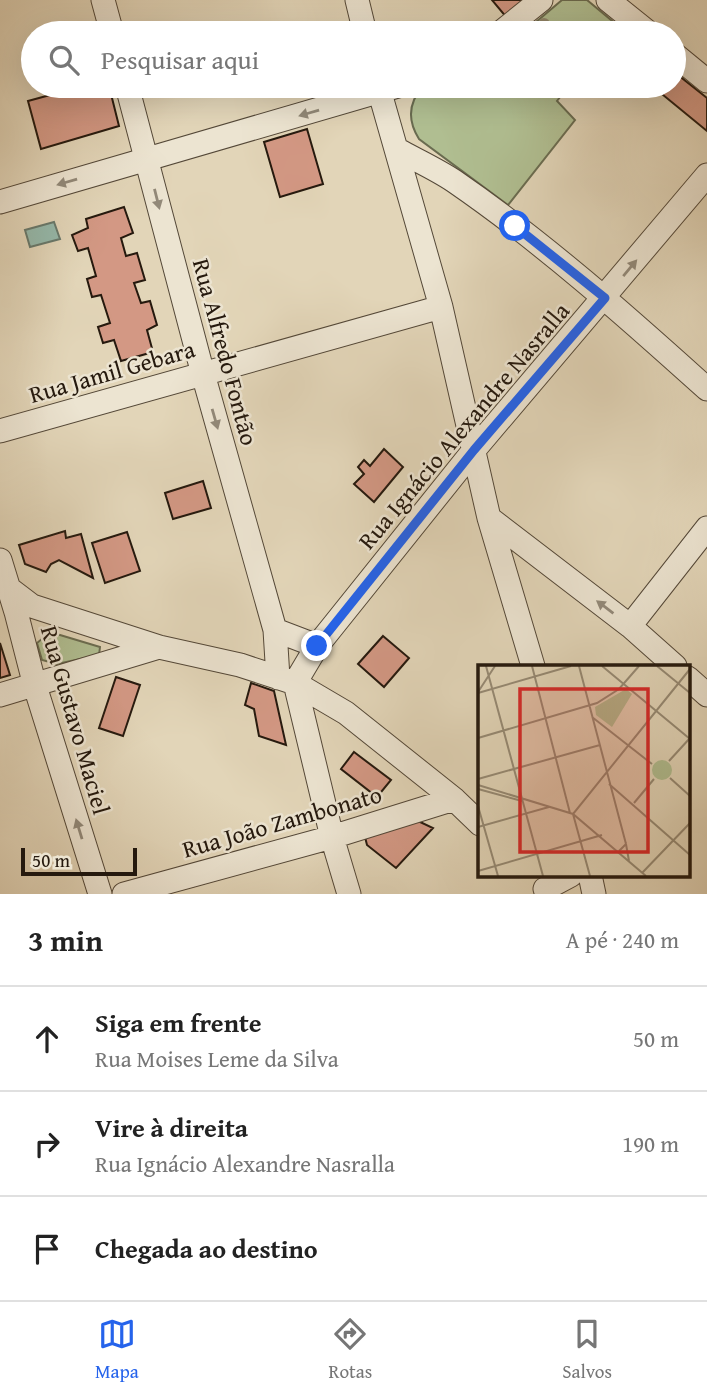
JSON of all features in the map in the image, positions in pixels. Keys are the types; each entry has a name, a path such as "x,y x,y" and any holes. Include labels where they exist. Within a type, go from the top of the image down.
{"street":[{"path":"103,0 109,21"},
{"path":"357,0 362,21"},
{"path":"515,21 541,0"},
{"path":"608,0 634,21"},
{"path":"686,64 707,81"},
{"name":"Rua Alfredo Fontão","path":"130,98 202,374 349,894"},
{"path":"0,202 351,98"},
{"path":"387,98 398,150 441,307 489,518 532,665"},
{"path":"398,150 452,180 605,298 707,389"},
{"name":"Rua Ignácio Alexandre Nasralla","path":"287,680 474,450 707,175"},
{"name":"Rua Jamil Gebara","path":"0,431 441,307"},
{"path":"489,518 630,626 674,665"},
{"path":"630,626 707,528"},
{"path":"502,561 510,558 524,559 559,572"},
{"name":"Rua Gustavo Maciel","path":"0,561 35,686 100,894"},
{"path":"11,599 159,647 240,665 287,680 346,713 454,799 478,822"},
{"path":"275,631 317,646"},
{"path":"0,695 159,647"},
{"path":"690,680 707,695"},
{"name":"Rua João Zambonato","path":"124,894 454,799"},
{"path":"542,886 568,876"},
{"path":"590,876 594,894"}],"shaded area":[{"path":"562,0 587,0 612,21 537,21"},
{"path":"559,98 557,101 575,120 508,205 419,139 411,118 414,99"},
{"path":"54,222 60,239 30,247 25,230"},
{"path":"50,632 100,647 99,655 57,664 42,660 37,643"}],"building":[{"path":"492,0 525,0 507,18"},
{"path":"686,81 707,98 707,131 667,98 686,98"},
{"path":"39,98 112,98 119,126 41,149 28,101"},
{"path":"307,129 323,184 280,197 264,142"},
{"path":"124,207 133,233 121,238 126,256 137,253 145,280 134,283 141,303 150,301 157,325 147,330 153,352 121,361 114,340 103,343 98,327 110,323 101,295 92,297 87,279 96,276 88,248 78,251 72,235 88,228 86,219"},
{"path":"384,449 403,467 374,502 354,484 364,474 358,467 364,460 370,466"},
{"path":"203,481 211,508 173,519 165,493"},
{"path":"65,531 66,538 81,534 93,578 59,560 51,564 46,572 25,564 19,545"},
{"path":"127,532 140,571 105,583 92,543"},
{"path":"383,636 409,658 384,687 358,664"},
{"path":"0,643 10,675 0,678"},
{"path":"116,677 140,685 123,736 99,728"},
{"path":"251,683 274,691 286,745 259,736 254,709 245,705"},
{"path":"354,752 391,780 377,797 341,769"},
{"path":"418,821 433,828 396,868 367,845 365,837"}],"route":[{"path":"317,646 474,450 605,298 515,226"}]}
